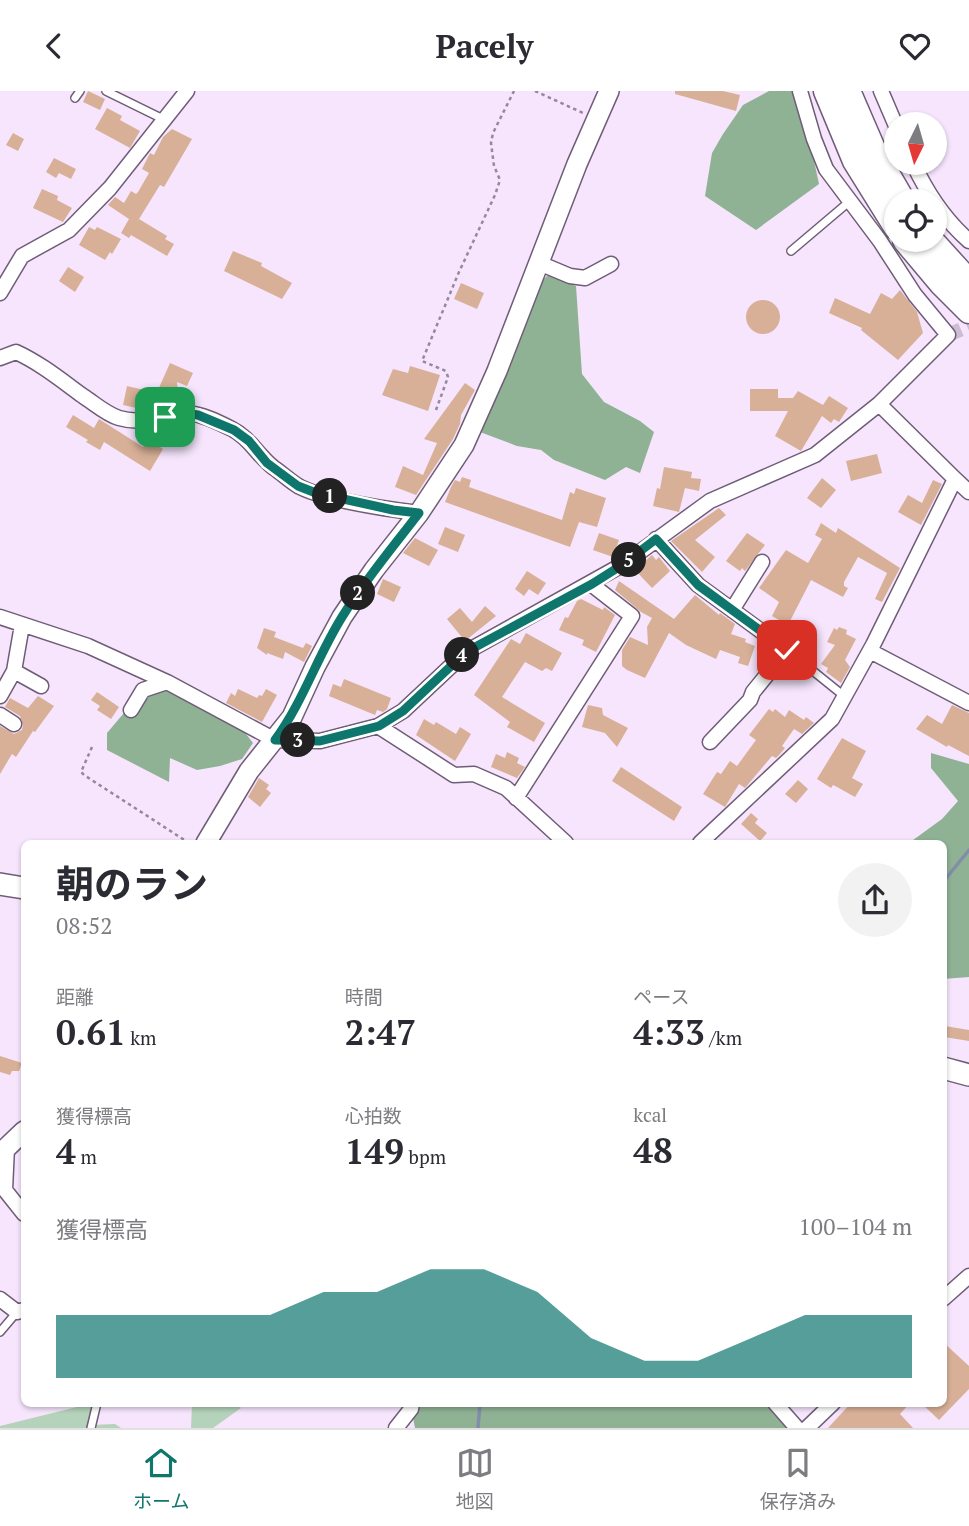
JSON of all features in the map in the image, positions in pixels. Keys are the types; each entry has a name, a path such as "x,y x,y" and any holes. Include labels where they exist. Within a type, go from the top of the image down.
{"highway":[{"path":"826,91 855,161 884,208"},
{"path":"848,91 874,151 896,189"},
{"path":"915,252 969,311"},
{"path":"942,252 969,282"}],"main road":[{"path":"0,884 21,888"},
{"path":"947,1069 969,1075"}],"street":[{"path":"0,293 22,256 69,230 110,188 187,91"},
{"path":"208,840 249,771 292,717 342,617 374,570 419,513 464,445 497,371 609,91"},
{"path":"0,617 88,646 167,682 275,740 320,741 379,726 403,711 466,652 592,584 710,501 815,455 879,404 948,335 915,295 826,169 800,91"},
{"path":"881,91 890,112"},
{"path":"918,175 943,212 969,241"},
{"path":"539,263 570,276 585,278 611,264"},
{"path":"0,358 16,352 26,356 114,417 129,421 146,421 184,413 198,415 234,430 249,441 267,463 298,486 316,493 419,513"},
{"path":"879,404 969,492"},
{"path":"703,840 831,719 870,651 955,479"},
{"path":"656,539 698,585 787,650 753,692 750,700 709,742"},
{"path":"732,610 762,562"},
{"path":"516,798 632,616 592,584"},
{"path":"0,696 14,671 22,625"},
{"path":"870,651 969,703"},
{"path":"14,671 41,686"},
{"path":"131,710 143,690 167,682"},
{"path":"0,715 14,724"},
{"path":"379,726 454,775 474,774 506,788 563,840"},
{"path":"21,1135 3,1150 5,1190 21,1211"},
{"path":"947,1295 969,1276"},
{"path":"0,1299 20,1311"},
{"path":"396,1428 411,1407"},
{"path":"779,1407 797,1428"},
{"path":"807,1428 829,1407"}],"lane":[{"path":"106,91 163,119"},
{"path":"791,251 850,201"},
{"path":"787,650 844,696"},
{"path":"0,1332 20,1311"},
{"path":"90,1428 96,1407"}],"path":[{"path":"436,410 447,377 446,371 422,361 495,195 500,180 494,166 491,143 493,133 514,91"},
{"path":"535,91 596,119"},
{"path":"92,747 81,772 184,840"}],"green space":[{"path":"769,91 799,91 819,184 756,230 705,196 712,153 723,134 743,105"},
{"path":"548,275 576,286 582,374 604,402 640,421 654,432 640,473 626,467 605,480 554,460 541,450 517,446 480,432 540,283"},
{"path":"151,681 243,730 253,743 242,759 197,770 170,758 169,782 107,750 107,733"},
{"path":"931,753 969,764 969,977 947,979 947,840 913,840 942,819 958,801 931,768"},
{"path":"77,1407 96,1407 91,1425 115,1424 121,1428 0,1428"},
{"path":"192,1407 241,1408 213,1428 191,1428"},
{"path":"411,1407 781,1407 790,1428 415,1428"}],"building":[{"path":"88,91 105,99 100,110 83,102"},
{"path":"675,91 723,91 740,95 736,111 675,94"},
{"path":"107,108 122,116 120,120 140,131 130,148 95,129"},
{"path":"172,129 192,139 164,187 160,185 139,219 167,236 165,239 174,244 167,256 131,235 129,238 121,233 129,219 108,205 115,197 124,203 131,191 136,194 138,192 149,173 142,169 150,153 154,155 163,137"},
{"path":"13,133 24,139 18,151 6,145"},
{"path":"54,158 76,169 71,179 59,173 56,178 46,172"},
{"path":"42,189 58,196 57,200 72,208 63,222 33,208"},
{"path":"89,227 95,230 97,227 121,239 105,260 79,245"},
{"path":"233,251 262,263 261,266 292,283 282,299 224,271"},
{"path":"68,267 84,277 75,292 59,281"},
{"path":"461,283 484,293 477,309 454,299"},
{"path":"900,290 917,312 923,333 898,360 861,330 862,328 829,313 835,298 870,314 881,293 892,299"},
{"path":"763,300 775,305 780,317 775,329 763,334 751,329 746,317 751,305"},
{"path":"170,363 193,373 187,386 177,382 179,404 141,409 123,405 127,386 148,391 158,390"},
{"path":"410,366 440,375 428,411 382,395 393,369 408,373"},
{"path":"465,383 475,390 461,415 453,439 416,495 395,487 403,466 423,475 437,443 424,439"},
{"path":"750,389 778,389 778,398 793,398 798,391 823,405 829,396 848,408 839,422 834,419 831,423 822,416 801,451 775,436 788,411 750,411"},
{"path":"73,415 94,428 99,419 143,447 148,439 163,449 150,471 104,442 100,450 86,442 88,440 66,427"},
{"path":"877,454 882,473 851,481 846,461"},
{"path":"664,467 692,472 691,478 701,479 699,491 685,488 679,512 653,506 657,488 660,489"},
{"path":"462,477 471,480 469,487 562,520 570,492 574,494 576,488 606,498 597,527 579,522 570,547 445,502 455,480 460,482"},
{"path":"822,478 836,490 821,508 807,498"},
{"path":"933,480 942,484 921,525 898,512 908,495 922,503"},
{"path":"719,508 726,515 695,540 715,557 702,572 671,541"},
{"path":"821,523 836,533 838,528 900,568 882,602 875,599 887,573 858,557 844,582 844,586 848,588 843,597 811,580 789,623 805,633 796,647 778,632 784,623 772,616 779,602 759,588 786,550 808,563 822,539 815,535"},
{"path":"445,527 465,535 458,552 438,544"},
{"path":"599,533 619,540 613,557 593,550"},
{"path":"747,533 765,545 745,571 742,568 740,571 726,561"},
{"path":"415,538 438,550 429,566 403,553"},
{"path":"652,555 656,560 659,557 670,571 652,588 635,570"},
{"path":"527,571 546,583 538,595 529,589 524,596 515,589"},
{"path":"383,579 401,587 394,602 377,594"},
{"path":"619,581 674,619 695,595 719,615 720,613 735,624 731,634 746,639 745,642 755,646 748,666 738,663 740,657 720,650 716,659 686,645 669,633 645,678 627,670 622,666 622,650 630,637 648,645 647,627 652,618 615,590"},
{"path":"581,599 603,610 604,607 615,615 596,652 582,645 584,640 559,630 565,617 568,618 577,601"},
{"path":"485,606 496,616 465,641 447,619 460,608 472,622"},
{"path":"839,627 847,630 846,634 856,639 845,660 850,667 841,683 826,672 828,668 821,664 835,645 827,642 834,628 837,630"},
{"path":"264,628 276,632 274,637 303,648 306,643 312,646 304,662 285,652 283,659 267,655 257,648"},
{"path":"526,633 562,653 552,671 546,668 542,671 525,662 502,697 545,723 534,742 507,727 510,722 474,695 511,639 520,644"},
{"path":"344,679 391,698 387,709 383,712 377,710 375,715 329,696 333,684 341,687"},
{"path":"238,689 257,698 262,696 266,689 277,695 262,722 226,703 231,693 235,696"},
{"path":"97,692 119,707 111,719 97,710 100,706 91,700"},
{"path":"38,696 54,706 16,757 12,754 0,774 0,726 14,734 22,730 23,725 20,716 5,707 10,698 28,708"},
{"path":"588,705 602,708 603,715 628,728 617,747 605,733 582,727"},
{"path":"952,705 969,713 969,756 916,729 927,715 942,724"},
{"path":"769,709 773,712 775,709 785,717 789,710 814,723 802,734 794,729 782,746 785,748 780,754 776,758 772,756 745,788 739,784 725,807 703,794 717,772 721,774 730,761 737,766 756,740 749,735"},
{"path":"424,719 434,725 436,722 456,734 460,727 471,734 455,761 416,735"},
{"path":"842,738 866,751 852,778 863,784 855,797 833,785 831,788 817,779"},
{"path":"507,752 519,758 517,763 525,767 517,778 491,767 496,754 505,758"},
{"path":"621,767 682,807 674,821 612,781"},
{"path":"259,778 269,785 266,789 271,793 260,807 248,797"},
{"path":"798,780 808,789 796,803 785,794"},
{"path":"751,813 758,819 755,823 767,833 759,840 741,824"},
{"path":"947,1026 969,1030 969,1041 947,1037"},
{"path":"0,1056 21,1063 19,1071 12,1071 10,1075 0,1072"},
{"path":"947,1346 969,1366 969,1389 939,1420 925,1407 947,1407"},
{"path":"847,1407 906,1407 900,1414 913,1428 828,1428"}],"waterway":[{"path":"947,877 969,850"},
{"path":"478,1428 480,1407"}],"tunnel":[{"path":"948,335 969,326"}],"route":[{"path":"165,417 184,413 198,415 234,430 249,441 267,463 298,486 316,493 419,513 374,570 342,617 292,717 275,740 320,741 379,726 403,711 466,652 592,584 656,539 698,585 787,650"}]}
